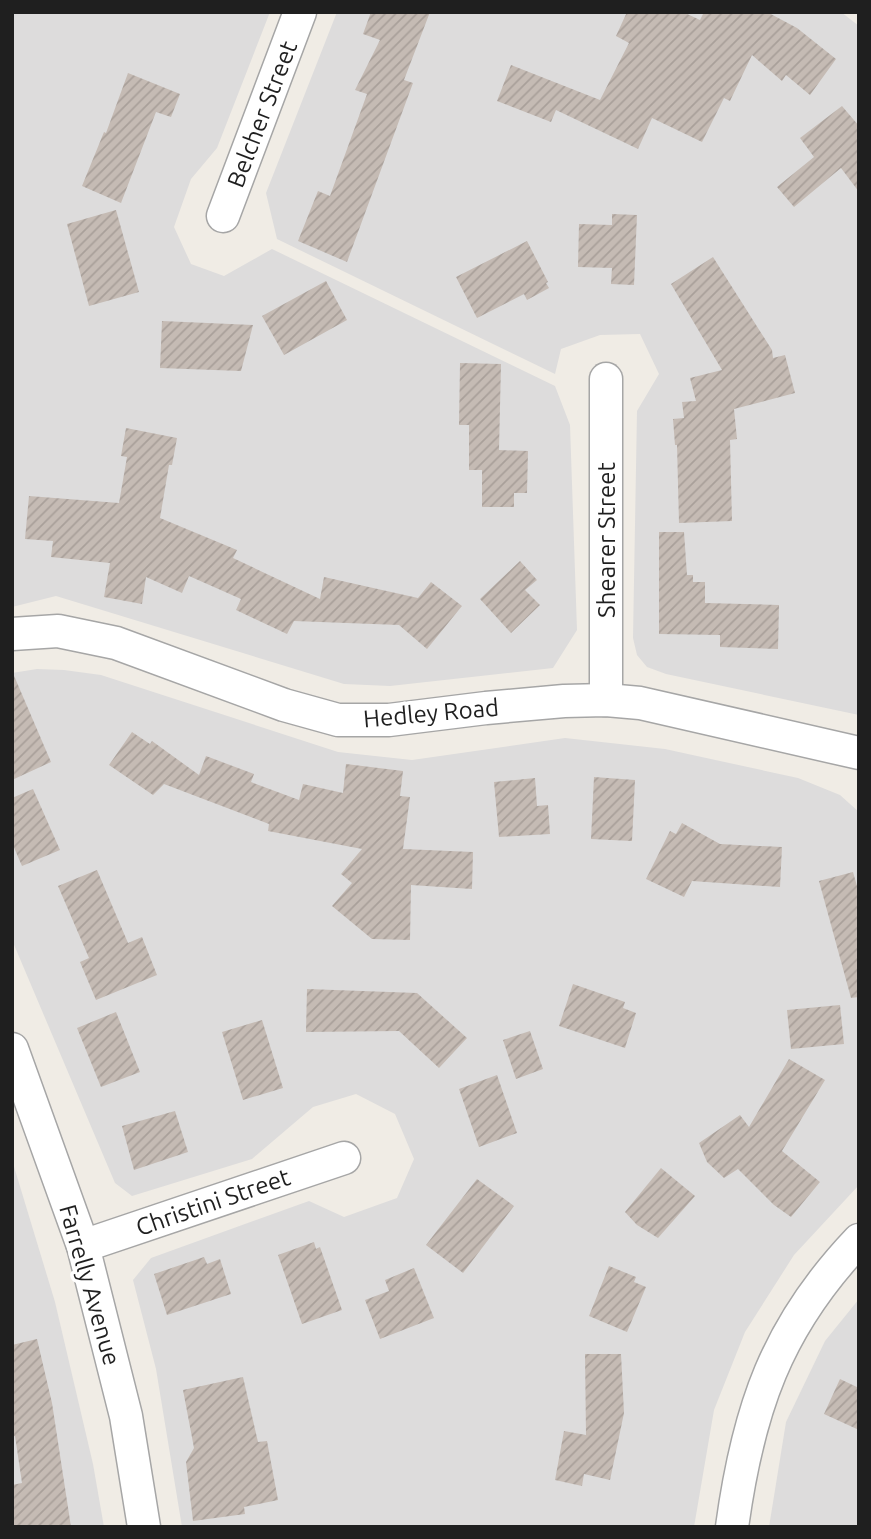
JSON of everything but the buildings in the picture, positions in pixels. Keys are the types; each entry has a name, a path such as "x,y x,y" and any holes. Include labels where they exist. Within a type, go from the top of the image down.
{"street":[{"name":"Belcher Street","path":"223,216 300,12"},
{"name":"Shearer Street","path":"606,379 606,700"},
{"name":"Hedley Road","path":"12,634 58,631 116,643 284,705 338,720 389,720 486,708 606,700 640,703 859,753"},
{"name":"Farrelly Avenue","path":"12,1049 83,1246 126,1416 144,1527"},
{"name":"Christini Street","path":"83,1246 344,1158"},
{"path":"732,1527 747,1436 779,1350 812,1296 835,1265 859,1240"}],"shaded area":[{"path":"12,12 270,12 217,148 191,179 174,227 191,264 224,276 272,249 555,386 570,425 577,630 553,668 390,686 344,684 56,596 12,607"},
{"path":"337,12 841,12 859,26 859,715 666,674 647,667 637,655 633,638 637,411 659,374 640,334 600,335 561,349 555,374 277,239 266,193"},
{"path":"37,669 101,675 338,752 412,760 565,738 665,749 798,778 840,795 859,812 859,1185 794,1255 745,1332 714,1410 694,1527 182,1527 156,1369 133,1280 151,1258 309,1201 344,1217 397,1198 414,1159 395,1114 356,1094 313,1107 252,1159 132,1196 115,1183 12,940 12,673"},
{"path":"12,1160 55,1302 93,1464 104,1527 12,1527"},
{"path":"859,1299 859,1527 769,1527 786,1422 825,1341"}]}
